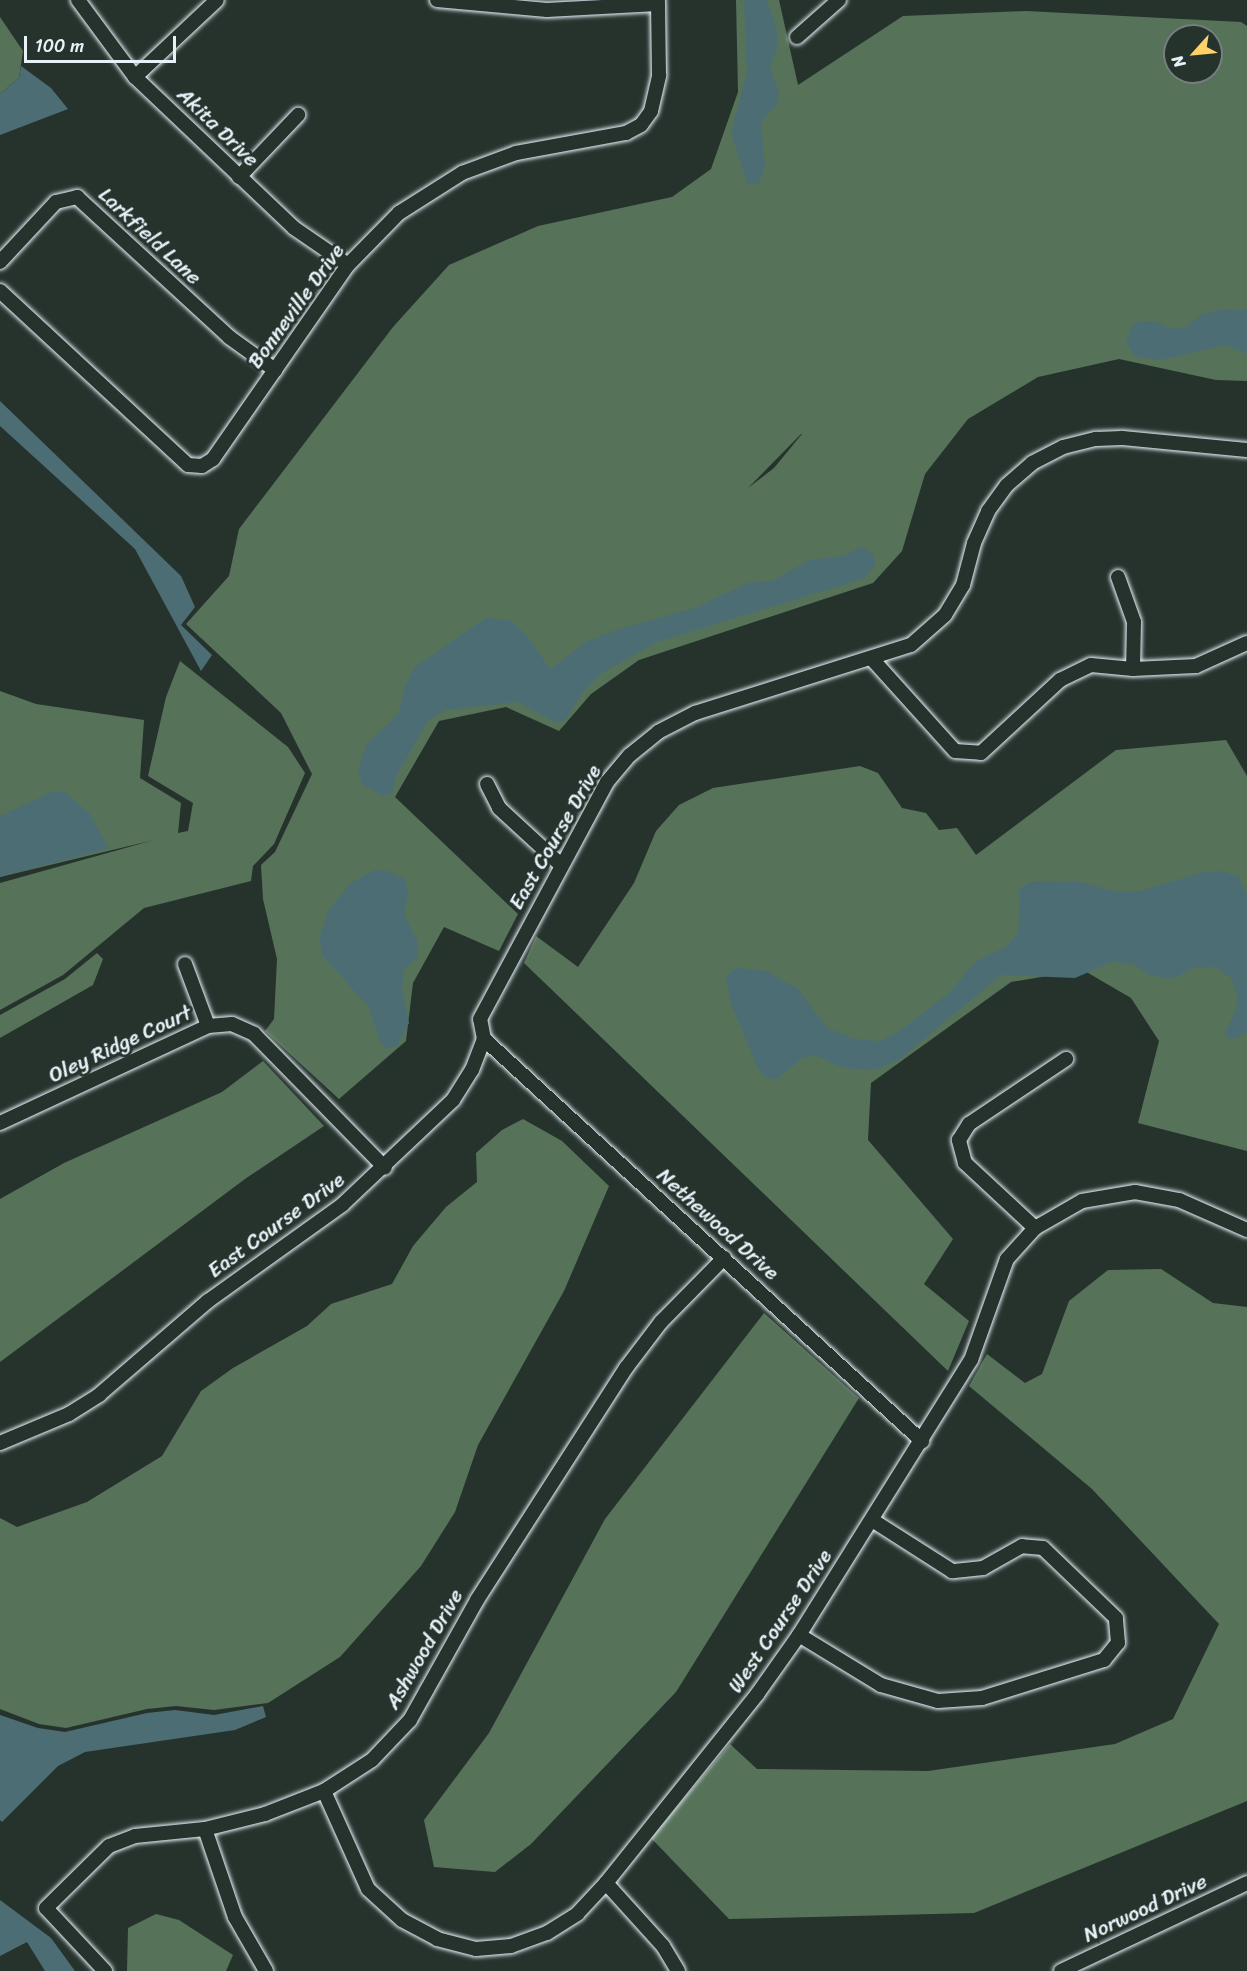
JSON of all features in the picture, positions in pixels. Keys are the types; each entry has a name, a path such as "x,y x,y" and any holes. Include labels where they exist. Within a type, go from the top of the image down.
{"street":[{"name":"Akita Drive","path":"78,0 135,77 294,228 348,265"},
{"path":"135,77 217,0"},
{"path":"437,0 547,10 658,2"},
{"path":"797,37 839,0"},
{"name":"Bonneville Drive","path":"0,291 188,465 202,466 213,459 348,265 399,213 462,173 516,153 626,133 641,125 651,111 660,75 658,2"},
{"path":"239,177 298,115"},
{"name":"Larkfield Lane","path":"0,262 56,202 77,197 229,337 275,370"},
{"name":"East Course Drive","path":"0,1443 69,1414 99,1395 208,1301 342,1205 384,1168 453,1100 472,1070 484,1039 480,1018 607,782 630,755 658,732 695,713 873,660 911,645 945,615 963,585 974,543 988,511 1007,485 1032,464 1063,447 1096,439 1247,450"},
{"path":"1118,577 1134,622 1133,669"},
{"path":"873,660 955,750 981,753 1060,680 1091,665 1133,669 1196,666 1247,643"},
{"path":"487,784 499,808 561,866"},
{"path":"185,964 208,1026"},
{"name":"Oley Ridge Court","path":"0,1123 208,1026 232,1024 254,1034 384,1168"},
{"name":"Nethewood Drive","path":"484,1039 922,1441"},
{"path":"1035,1228 965,1163 959,1140 969,1124 1066,1059"},
{"name":"West Course Drive","path":"324,1791 368,1889 402,1920 437,1939 476,1949 511,1946 547,1933 577,1914 606,1883 758,1694 799,1635 971,1360 1007,1259 1035,1228 1082,1201 1135,1192 1179,1200 1247,1230"},
{"name":"Ashwood Drive","path":"105,1971 46,1908 109,1846 135,1836 205,1828 265,1814 324,1791 372,1760 410,1720 477,1600 626,1368 662,1322 724,1258"},
{"path":"799,1635 881,1685 938,1701 982,1698 1104,1660 1118,1643 1116,1618 1043,1548 1022,1546 983,1568 952,1571 872,1520"},
{"path":"205,1828 235,1917 266,1971"},
{"path":"606,1883 663,1946 678,1971"},
{"name":"Norwood Drive","path":"1061,1971 1247,1883"}],"green space":[{"path":"736,0 779,0 798,85 903,16 1026,11 1241,22 1247,26 1247,381 1216,380 1119,359 1038,377 968,419 925,474 902,551 873,583 639,660 591,694 559,731 506,707 439,721 395,797 518,914 499,951 444,927 413,983 406,1041 339,1099 265,1031 274,1019 277,959 263,899 261,865 275,852 312,774 281,713 186,624 229,576 239,529 393,327 449,265 538,226 672,197 711,169 738,92","holes":["802,434 774,468 748,488"]},
{"path":"0,17 23,51 19,78 0,94"},
{"path":"180,661 288,747 305,773 274,844 253,866 251,881 144,908 63,975 0,1010 0,883 154,840 0,877 0,691 36,704 144,720 140,778 181,803 178,833 188,831 193,803 148,776 166,697"},
{"path":"1226,740 1247,776 1247,1151 1138,1123 1159,1041 1131,998 1083,970 1011,982 871,1083 868,1140 953,1239 924,1284 969,1321 948,1371 524,963 536,936 578,967 634,883 656,831 679,805 713,788 860,766 878,773 902,808 926,813 939,830 957,828 976,855 1116,750"},
{"path":"97,953 103,959 93,985 0,1038 0,1015 65,979"},
{"path":"263,1061 324,1126 245,1179 0,1362 0,1199 64,1163 222,1092"},
{"path":"523,1119 562,1141 609,1186 564,1291 478,1445 455,1512 421,1566 340,1657 268,1703 214,1710 176,1706 147,1709 66,1728 39,1724 0,1709 0,1518 17,1527 87,1502 162,1456 201,1391 233,1368 307,1326 331,1304 392,1284 413,1246 446,1207 477,1182 476,1153 502,1130"},
{"path":"1161,1269 1213,1303 1247,1307 1247,1801 974,1913 729,1919 651,1838 730,1744 757,1769 928,1771 1115,1744 1173,1719 1219,1624 1092,1489 969,1386 987,1354 1025,1383 1042,1374 1069,1301 1108,1270"},
{"path":"764,1313 859,1398 676,1692 531,1844 495,1872 434,1867 424,1820 489,1733 605,1519"},
{"path":"156,1914 179,1920 233,1955 226,1971 127,1971 128,1928"}],"water":[{"path":"744,0 767,0 777,31 777,48 770,67 779,92 776,106 761,122 765,166 759,183 748,185 731,133 747,72"},
{"path":"21,66 51,88 68,109 0,135 0,94 19,78"},
{"path":"1223,309 1247,310 1247,354 1226,345 1160,360 1135,356 1126,342 1131,327 1139,321 1154,321 1172,329 1184,328 1203,314"},
{"path":"0,401 181,576 195,607 181,625 212,655 201,671 135,549 0,426"},
{"path":"860,547 873,553 876,564 865,578 657,642 602,673 583,692 565,720 557,723 518,702 445,710 428,721 396,776 393,792 382,796 362,784 358,771 366,745 399,713 405,686 415,667 486,618 509,620 526,634 550,669 586,642 616,630 694,608 748,583 774,580 809,560 843,556"},
{"path":"54,791 65,792 89,813 109,848 0,877 0,816"},
{"path":"374,870 388,871 405,879 408,895 404,914 418,943 418,957 404,970 402,988 409,1023 397,1046 387,1048 381,1044 368,1006 321,954 320,935 329,909 351,883"},
{"path":"1222,871 1239,877 1247,895 1247,1033 1230,1040 1225,1033 1236,1009 1237,994 1231,978 1215,967 1194,968 1172,979 1152,976 1132,964 1112,962 1075,978 1001,975 899,1060 873,1070 843,1068 814,1055 803,1058 777,1079 766,1078 758,1068 730,1001 726,976 737,968 766,971 798,989 827,1028 856,1039 879,1041 897,1033 949,993 976,961 1007,946 1018,933 1020,888 1033,881 1082,882 1117,892 1140,891 1204,872"},
{"path":"263,1706 266,1717 235,1730 85,1752 58,1766 2,1822 0,1820 0,1715 38,1728 65,1732 147,1713 175,1710 214,1715"},
{"path":"0,1900 51,1938 75,1971 45,1971 27,1942 0,1956"}]}
